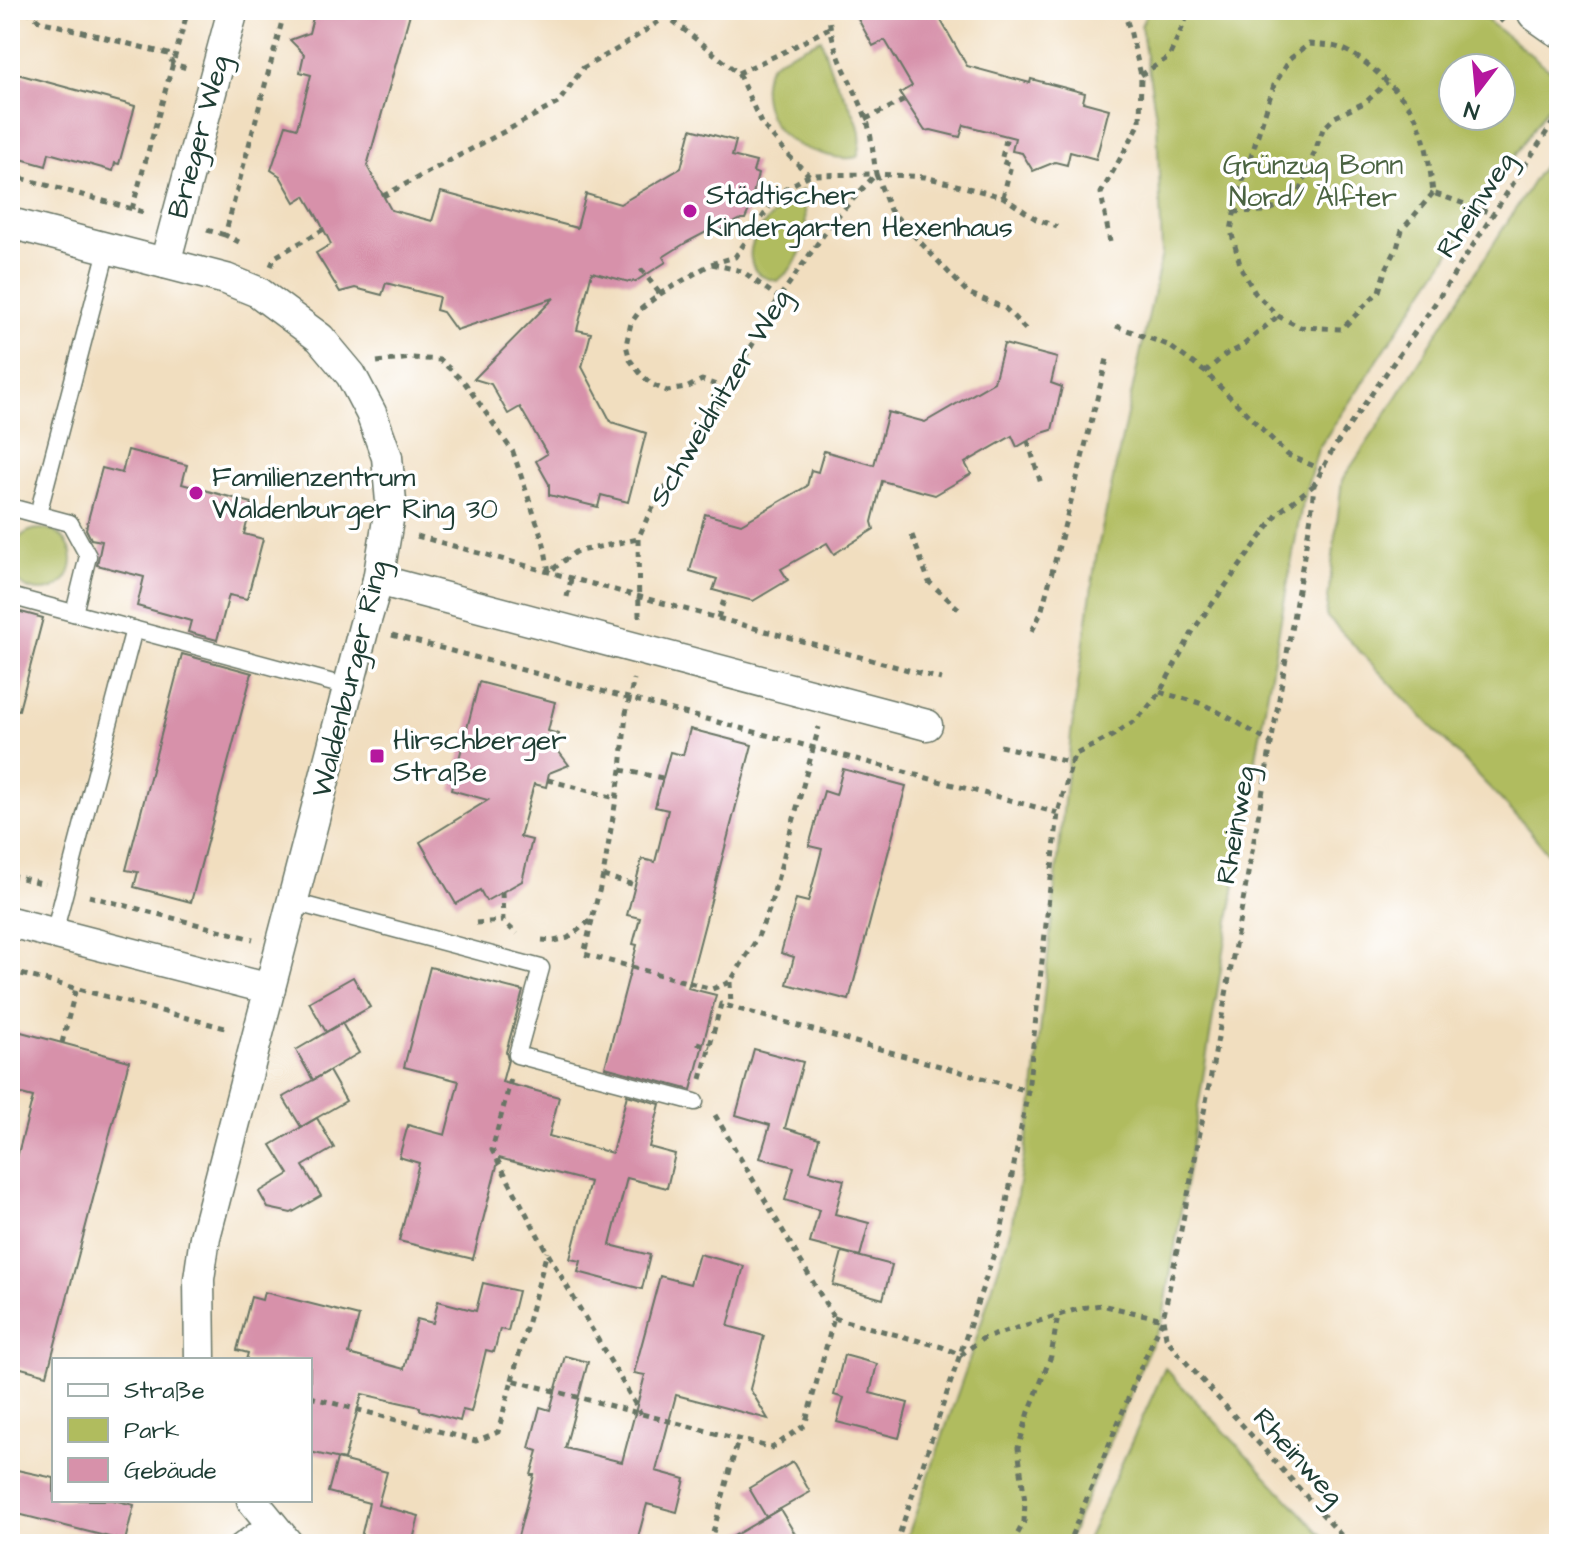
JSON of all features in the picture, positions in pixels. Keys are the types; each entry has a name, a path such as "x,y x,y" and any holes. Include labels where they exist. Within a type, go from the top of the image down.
{"street":[{"name":"Brieger Weg","path":"165,263 233,10"},
{"path":"1539,10 1559,24"},
{"name":"Waldenburger Ring","path":"10,223 226,279 258,292 320,338 351,375 371,413 387,457 391,502 378,580 205,1237 199,1279 200,1358"},
{"path":"378,580 927,725"},
{"path":"10,922 270,989"},
{"path":"260,1510 288,1544"}],"lane":[{"path":"38,514 107,250"},
{"path":"10,507 70,523 88,556 74,613"},
{"path":"10,596 348,687"},
{"path":"54,933 134,629"},
{"path":"293,902 541,968 517,1055 695,1102"},
{"path":"237,1544 260,1510"}],"path":[{"path":"26,10 40,21 168,54 173,64 215,76"},
{"path":"132,209 188,10"},
{"path":"225,235 285,10"},
{"path":"656,10 738,73 761,123 809,175"},
{"path":"383,196 558,103 583,68 619,48 673,10"},
{"path":"829,10 829,28 839,60 866,119 876,174 890,210 968,293 1005,308 1028,332"},
{"path":"1110,242 1101,193 1140,123 1141,75 1123,10"},
{"path":"1141,75 1169,57 1190,10"},
{"path":"738,73 829,28"},
{"path":"1309,44 1339,47 1358,56 1398,93 1416,118 1427,152 1433,193 1402,230 1379,291 1342,329 1300,327 1278,316 1255,293 1241,268 1231,231 1234,212 1274,85 1291,58 1309,44"},
{"path":"1234,212 1266,211 1287,203 1300,192 1323,129 1335,117 1366,102 1387,82"},
{"path":"866,119 905,100"},
{"name":"Rheinweg","path":"1349,1544 1175,1350 1166,1337 1163,1319 1194,1169 1311,516 1314,485 1333,449 1434,305 1559,113"},
{"path":"1003,197 1011,165 1001,161 1007,136"},
{"name":"Schweidnitzer Weg","path":"730,982 712,989 584,954 603,876 638,649 638,539 649,514 779,298 834,220 876,174"},
{"path":"10,175 225,235 239,242"},
{"path":"727,389 702,380 686,388 667,391 651,384 630,360 626,345 631,323 641,309 660,294 711,264 735,257 779,193 809,175 925,177 1003,197 1036,219 1057,227"},
{"path":"755,186 779,193"},
{"path":"1433,193 1494,214"},
{"path":"258,292 275,257 324,229"},
{"path":"711,264 742,271 779,298"},
{"path":"641,269 660,294"},
{"path":"1205,372 1278,316"},
{"path":"1116,326 1168,345 1205,372 1288,455 1321,469"},
{"path":"1032,631 1041,613 1054,567 1108,355"},
{"path":"351,375 374,363 412,358 440,360 465,383 513,452 544,544 549,572"},
{"path":"1028,441 1042,487"},
{"path":"896,1544 1001,1233 1028,1091 1058,813 1074,755 1112,736 1146,710 1160,692 1194,629 1279,512 1314,485"},
{"path":"387,528 941,679"},
{"path":"912,535 929,582 960,610"},
{"path":"549,572 575,552 638,539"},
{"path":"718,618 726,594"},
{"path":"364,627 1058,813"},
{"path":"1160,692 1200,703 1228,716 1271,743"},
{"path":"731,1006 730,982 757,939 769,910 826,699"},
{"path":"1000,746 1073,763"},
{"path":"621,770 663,778"},
{"path":"548,780 615,798"},
{"path":"10,875 281,946"},
{"path":"603,876 635,885"},
{"path":"502,892 503,921 514,933 525,936"},
{"path":"536,940 568,938 592,919"},
{"path":"10,971 257,1037"},
{"path":"62,1043 76,988"},
{"path":"961,1355 834,1318 710,1106 695,1102 721,1004 1028,1091"},
{"path":"697,1043 710,1047"},
{"path":"517,1055 492,1150 641,1414"},
{"path":"312,1398 476,1441 498,1432 547,1252"},
{"path":"961,1355 982,1339 1081,1308 1101,1305 1163,1319 1068,1544"},
{"path":"1012,1544 1024,1522 1025,1502 1018,1448 1051,1356 1058,1314"},
{"path":"512,1380 772,1448 805,1425 834,1318"},
{"path":"710,1544 738,1440"}],"green space":[{"name":"Grünzug Bonn Nord/ Alfter","path":"1148,10 1474,10 1559,77 1559,90 1318,449 1302,504 1258,746 1163,1319 1067,1544 905,1544 971,1355 1011,1228 1032,1110 1071,734 1096,557 1162,254 1157,122 1141,26"},
{"path":"821,39 833,75 858,125 860,146 857,157 834,157 798,145 775,126 766,107 764,83 771,65"},
{"path":"1559,140 1559,867 1524,824 1326,616 1342,480"},
{"path":"802,190 805,228 800,252 795,263 777,281 763,277 752,264 754,239 768,220"},
{"path":"41,529 53,531 63,538 70,548 70,572 63,582 53,589 41,591 29,589 19,582 12,572 10,560 12,548 19,538 29,531"},
{"path":"1165,1368 1317,1530 1330,1544 1085,1544"}],"building":[{"path":"315,10 411,10 367,166 391,210 432,221 441,192 577,228 586,194 620,204 681,168 691,129 736,141 732,156 756,162 753,172 758,174 745,219 713,234 710,230 687,242 663,257 666,262 636,281 592,272 577,330 591,333 582,367 611,422 646,433 628,502 601,495 598,507 549,495 549,484 536,461 547,454 520,407 508,414 491,384 474,379 554,298 456,330 443,312 436,310 439,297 386,283 382,295 355,288 340,292 316,253 331,244 319,220 305,196 295,202 280,176 271,170 286,125 297,128 311,75 300,72 304,54 290,40 309,33"},
{"path":"853,10 935,10 967,66 1030,83 1031,79 1085,93 1083,102 1109,109 1096,159 1070,152 1067,165 1055,162 1033,171 1022,153 1012,151 1015,138 964,125 960,137 925,131 900,93 912,86 885,40 873,46"},
{"path":"10,72 135,106 119,164 115,163 113,171 49,153 46,166 10,156"},
{"path":"1004,344 1057,358 1051,383 1062,387 1052,430 1017,447 1012,436 965,463 971,474 935,495 882,481 872,522 874,529 834,554 827,543 781,569 788,580 753,601 713,590 717,579 690,571 705,514 741,524 807,486 811,470 818,472 824,451 874,465 888,412 925,422 994,382"},
{"path":"128,450 187,465 182,484 252,503 244,534 263,539 247,599 229,595 217,640 188,632 191,621 137,606 144,577 97,565 102,541 91,539 86,529 89,516 102,468 122,473"},
{"path":"10,609 43,618 19,710 10,709"},
{"path":"182,654 252,673 191,902 134,887 138,872 126,870"},
{"path":"479,682 555,702 548,731 559,734 556,748 569,765 549,773 546,787 534,784 520,837 532,840 522,881 486,901 480,890 456,904 420,842 488,800 451,790"},
{"path":"690,729 752,745 688,988 716,995 691,1090 605,1067 637,945 633,944 640,918 627,915 642,859 655,862 668,810 655,807 670,752 683,755"},
{"path":"843,769 906,786 849,1000 787,984 794,957 781,953 796,899 808,902 815,876 822,849 809,846 824,791 836,795"},
{"path":"430,967 523,991 506,1052 508,1060 502,1082 559,1097 549,1136 612,1153 627,1095 660,1104 649,1147 675,1154 667,1188 627,1178 610,1245 650,1255 642,1289 578,1272 581,1261 570,1259 590,1182 499,1158 473,1259 399,1241 419,1163 399,1157 408,1125 445,1135 459,1081 404,1067"},
{"path":"353,977 370,1007 326,1032 309,1002"},
{"path":"342,1023 359,1053 313,1080 296,1050"},
{"path":"10,1029 129,1061 47,1375 10,1365 10,1184 33,1097 10,1091"},
{"path":"754,1049 803,1062 785,1128 819,1138 810,1171 844,1180 835,1214 869,1223 860,1256 810,1243 819,1210 785,1200 794,1167 760,1158 770,1125 736,1115"},
{"path":"329,1071 346,1101 301,1127 283,1097"},
{"path":"317,1118 334,1148 303,1166 321,1196 291,1213 268,1208 259,1192 289,1174 271,1145"},
{"path":"842,1252 892,1265 883,1299 833,1285"},
{"path":"699,1254 744,1266 728,1326 764,1336 750,1389 768,1419 676,1395 656,1471 685,1479 677,1512 647,1504 637,1541 626,1539 625,1544 516,1544 538,1451 529,1448 540,1407 550,1410 565,1356 588,1362 565,1448 622,1462 645,1375 634,1373 660,1276 690,1284"},
{"path":"483,1283 518,1291 508,1331 500,1329 494,1352 486,1350 471,1412 463,1410 460,1421 420,1410 420,1407 362,1394 344,1460 312,1452 312,1358 247,1358 248,1353 237,1350 251,1297 262,1300 264,1292 359,1316 349,1354 404,1369 417,1319 433,1323 438,1301 476,1311"},
{"path":"844,1355 877,1364 870,1393 908,1403 899,1438 837,1422 844,1398 834,1395"},
{"path":"337,1459 387,1472 378,1505 419,1516 412,1544 388,1544 361,1537 369,1503 328,1492"},
{"path":"793,1462 810,1492 766,1517 749,1488"},
{"path":"17,1470 52,1478 52,1502 121,1502 134,1505 125,1541 10,1512 10,1473 16,1474"},
{"path":"780,1509 801,1544 720,1544"}],"place":[{"name":"Städtischer Kindergarten Hexenhaus","path":"690,211"},
{"name":"Familienzentrum Waldenburger Ring 30","path":"196,493"},
{"name":"Hirschberger Straße","path":"377,756"}]}
